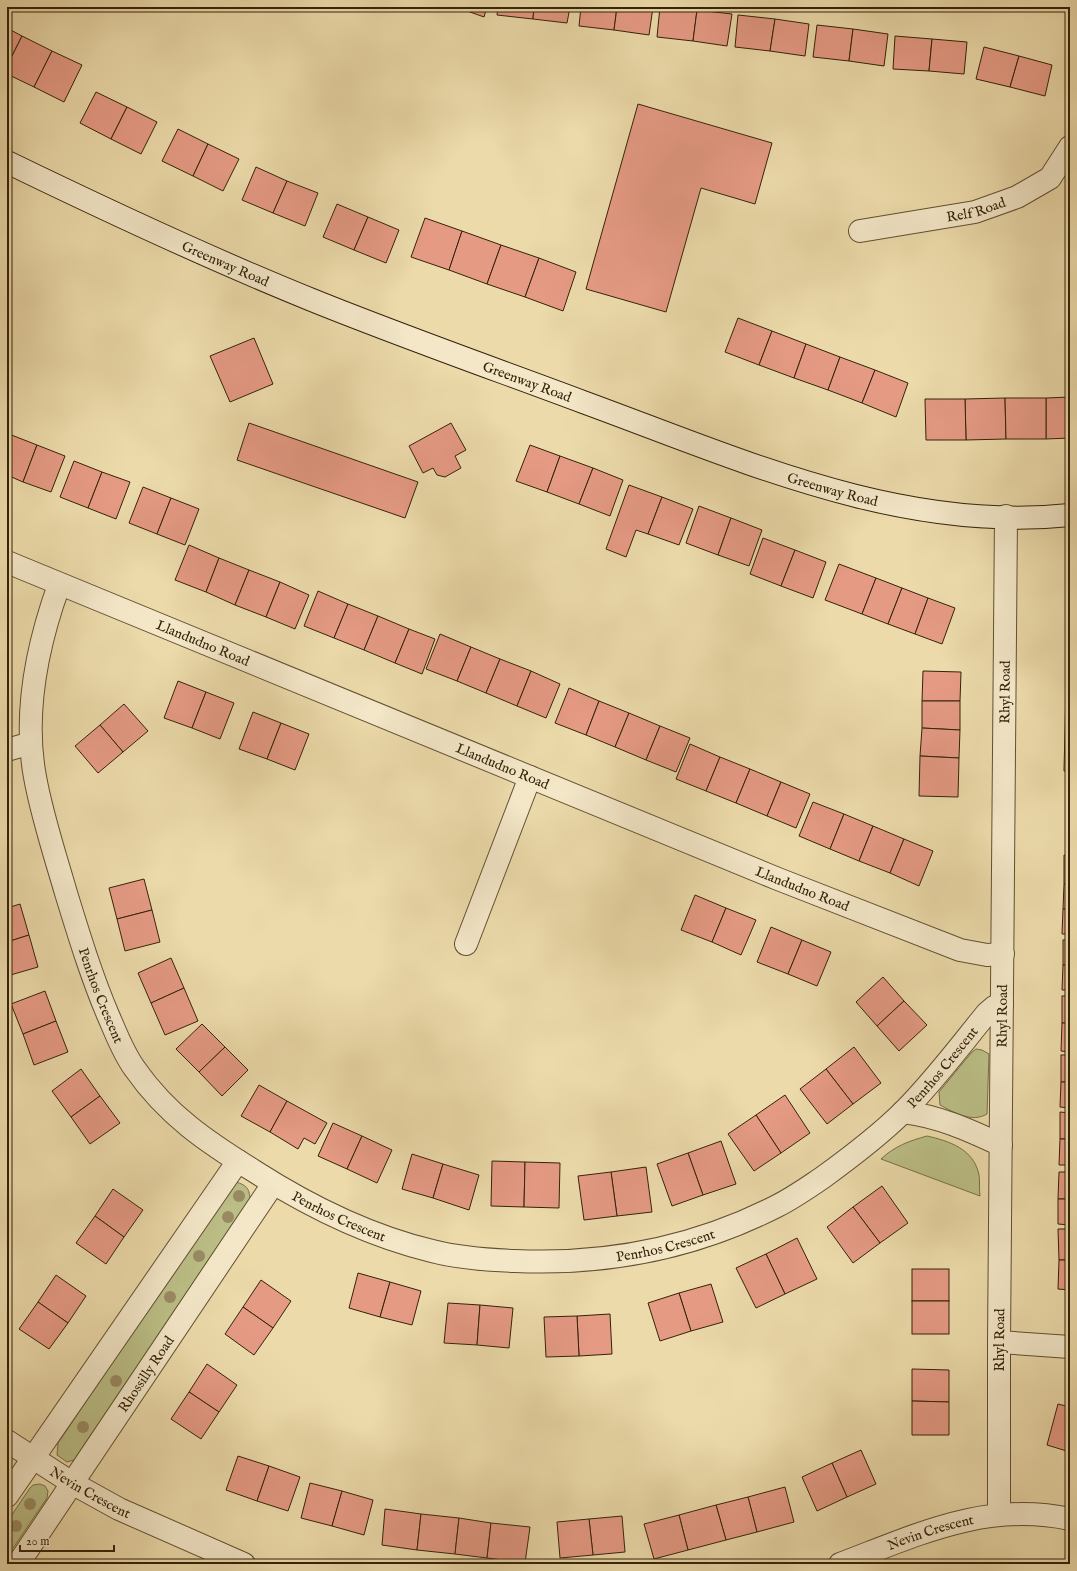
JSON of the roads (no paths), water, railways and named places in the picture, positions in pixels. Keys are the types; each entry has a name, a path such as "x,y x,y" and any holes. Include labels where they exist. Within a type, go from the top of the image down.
{"street":[{"name":"Relf Road","path":"860,231 975,212 1017,197 1050,178 1070,147"},
{"name":"Greenway Road","path":"7,162 134,223 314,301 423,343 819,487 894,505 951,512 1006,516 1070,515"},
{"name":"Rhyl Road","path":"1000,1515 998,1342 1003,954 1006,516"},
{"name":"Llandudno Road","path":"7,562 59,585 778,878 960,950 987,955 1003,954"},
{"name":"Penrhos Crescent","path":"59,585 43,633 35,669 31,709 31,743 34,775 56,858 80,938 98,991 116,1034 132,1065 170,1111 203,1138 273,1184 348,1221 430,1251 491,1260 536,1262 593,1260 627,1256 703,1238 778,1206 855,1154 903,1112 939,1071 986,1013 1002,1004"},
{"path":"7,750 31,743"},
{"path":"466,944 530,777"},
{"path":"903,1112 934,1117 960,1126 1001,1145"},
{"path":"7,1496 238,1161"},
{"name":"Rhossilly Road","path":"18,1564 273,1184"},
{"path":"998,1342 1070,1347"},
{"name":"Nevin Crescent","path":"7,1441 72,1483 119,1509 244,1564"},
{"name":"Nevin Crescent","path":"840,1564 945,1524 1000,1515 1030,1514 1070,1519"}]}
